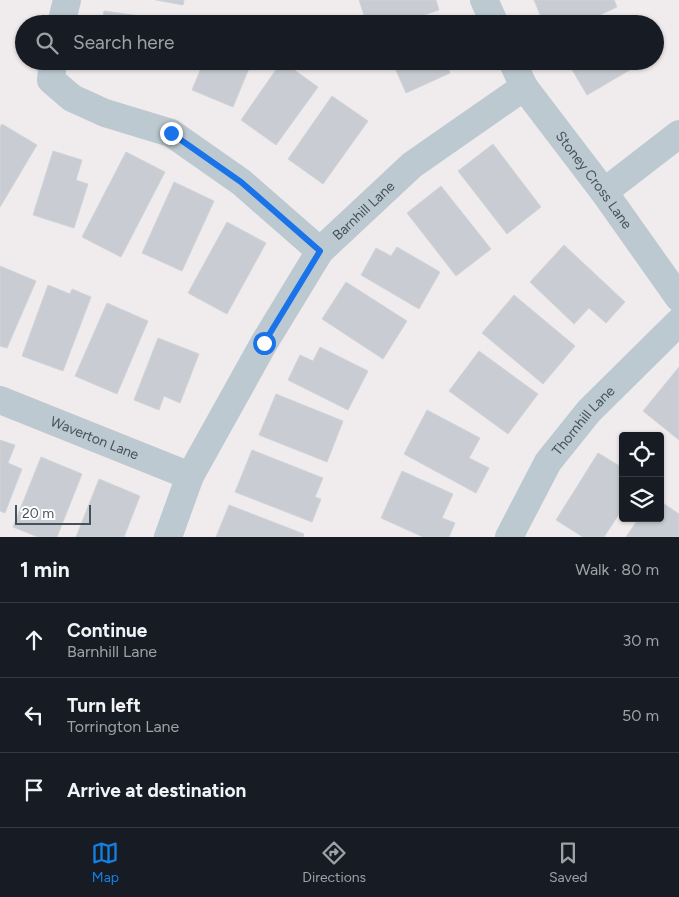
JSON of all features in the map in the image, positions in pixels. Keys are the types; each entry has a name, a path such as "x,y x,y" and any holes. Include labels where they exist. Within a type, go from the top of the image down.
{"street":[{"path":"63,15 67,0"},
{"path":"484,0 491,15"},
{"path":"52,70 51,80 72,98 105,113 171,133 241,182 320,251"},
{"name":"Stoney Cross Lane","path":"516,70 524,87 604,192 679,298"},
{"name":"Barnhill Lane","path":"168,537 190,476 264,343 320,251 412,165 524,87"},
{"path":"604,192 679,134"},
{"name":"Thornhill Lane","path":"509,537 548,462 589,411 679,322"},
{"name":"Waverton Lane","path":"0,400 190,476"}],"building":[{"path":"156,0 184,0 183,5"},
{"path":"359,0 436,0 439,10 424,15 364,15"},
{"path":"534,0 614,0 617,7 600,15 540,15"},
{"path":"104,11 133,15 103,15"},
{"path":"200,70 248,70 233,107 192,90"},
{"path":"276,70 294,70 318,87 276,145 241,120"},
{"path":"396,70 449,70 450,73 406,93"},
{"path":"572,70 630,70 587,95"},
{"path":"332,96 368,121 323,184 288,159"},
{"path":"2,124 37,145 0,207 0,127"},
{"path":"493,144 541,207 507,234 458,171"},
{"path":"53,151 82,160 76,180 88,184 74,228 33,215"},
{"path":"126,152 165,172 121,257 82,237"},
{"path":"174,182 214,201 182,271 142,253"},
{"path":"441,186 491,249 456,276 407,213"},
{"path":"227,222 266,243 227,314 188,293"},
{"path":"564,245 625,302 606,323 589,308 574,324 530,282"},
{"path":"397,247 440,272 419,309 361,275 376,248 391,256"},
{"path":"0,266 36,281 7,348 0,346"},
{"path":"346,282 407,321 383,359 322,319"},
{"path":"48,285 70,294 72,289 91,297 63,371 22,356"},
{"path":"514,295 575,346 543,384 482,333"},
{"path":"107,303 148,321 117,394 75,376"},
{"path":"158,338 199,354 180,403 164,396 159,410 134,400"},
{"path":"320,347 368,371 348,410 288,380 300,355 313,361"},
{"path":"479,351 538,394 508,434 449,391"},
{"path":"679,367 679,440 643,411"},
{"path":"276,394 343,421 327,462 259,435"},
{"path":"427,410 480,438 469,458 489,468 476,493 404,454"},
{"path":"0,440 15,445 8,463 22,469 5,513 0,511"},
{"path":"252,450 323,478 315,497 321,499 312,522 235,492"},
{"path":"598,453 619,466 619,514 604,537 583,537 556,520"},
{"path":"41,457 82,474 57,537 38,537 13,527"},
{"path":"402,471 453,494 442,518 455,523 449,537 423,537 381,518"},
{"path":"99,479 140,496 124,537 76,537"},
{"path":"664,504 679,514 679,537 626,537 636,522 664,522"},
{"path":"229,505 304,534 303,537 216,537"}],"route":[{"path":"171,133 241,182 320,251 264,343"}]}
